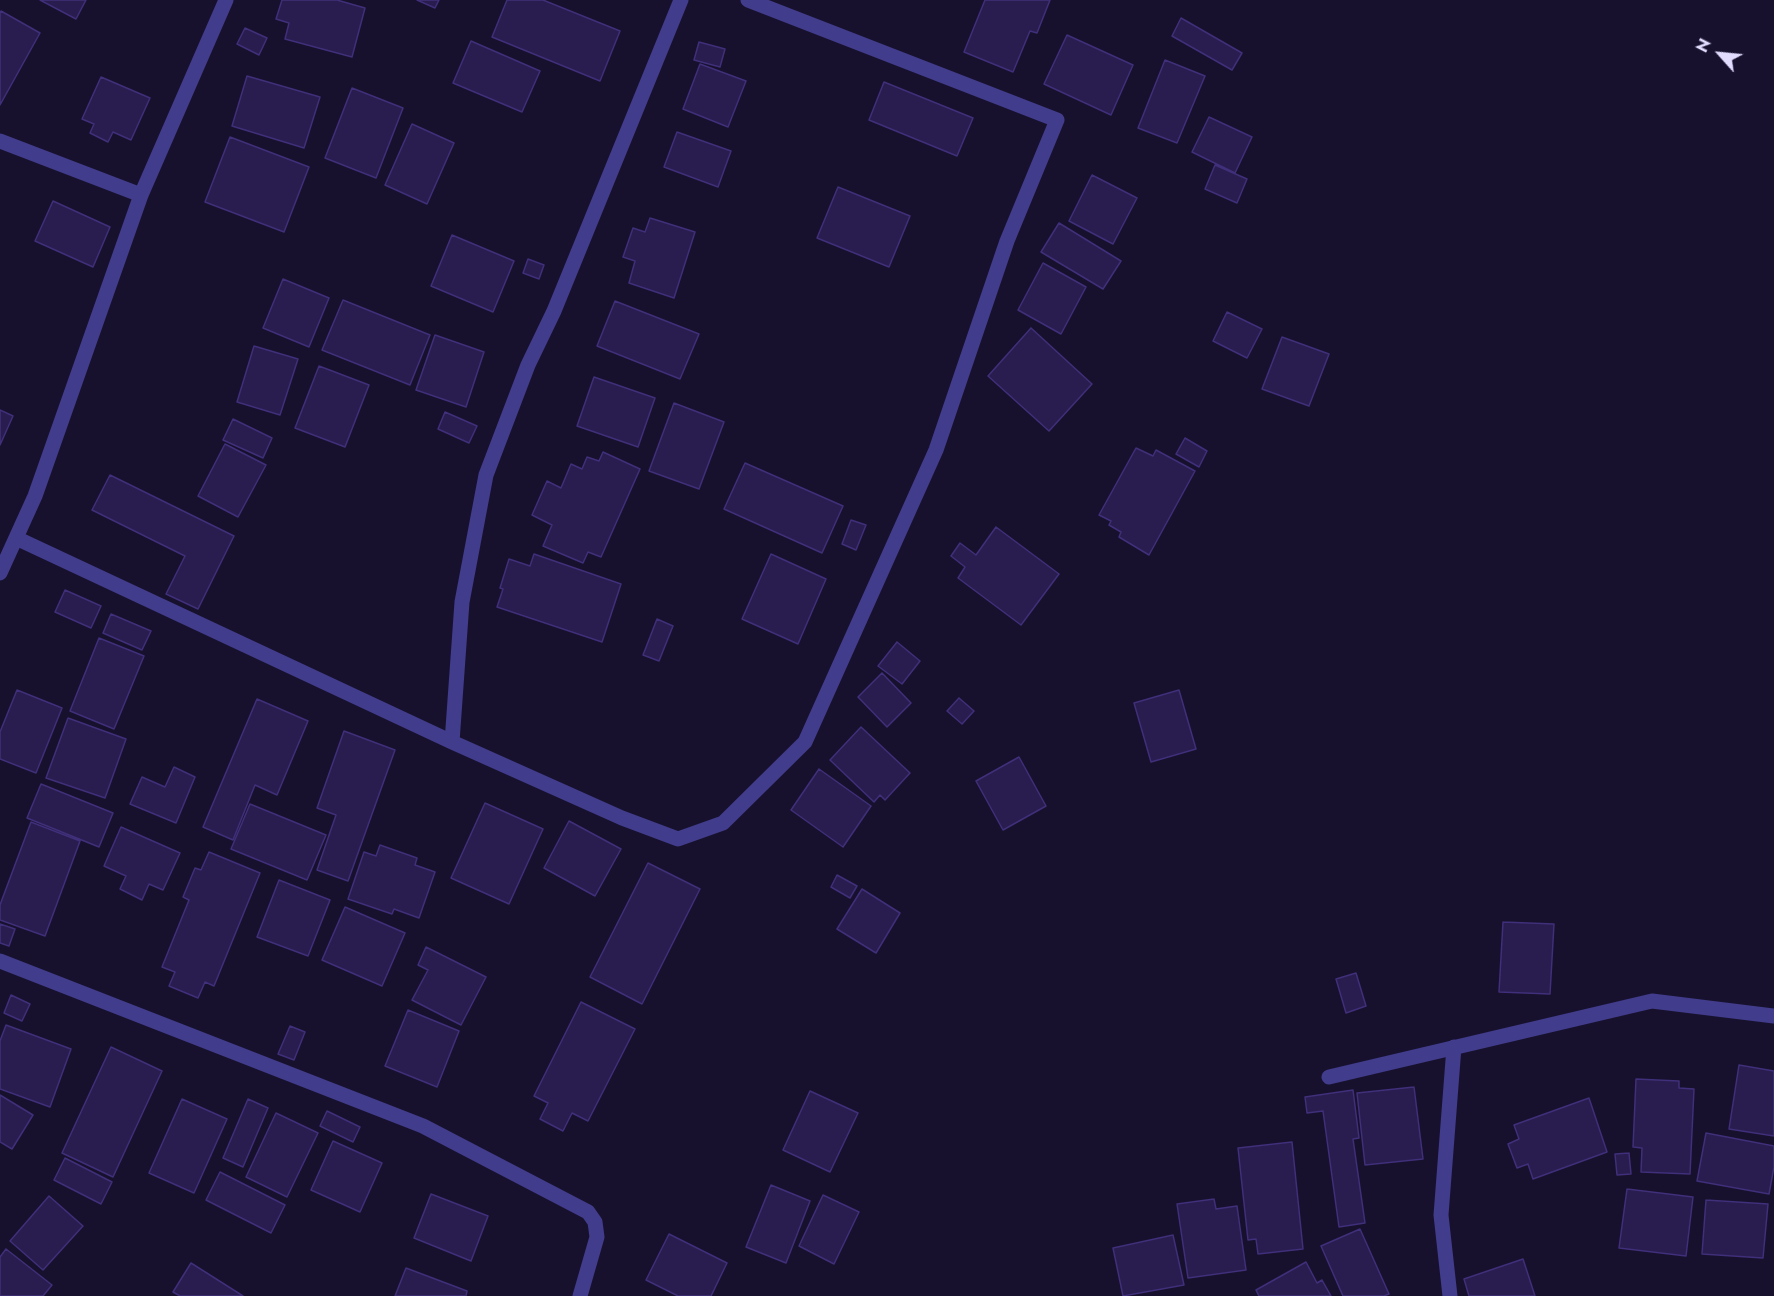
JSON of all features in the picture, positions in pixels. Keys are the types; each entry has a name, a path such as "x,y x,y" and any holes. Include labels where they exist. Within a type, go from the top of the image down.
{"street":[{"path":"0,573 35,496 141,195 226,0"},
{"path":"452,742 462,602 486,475 528,365 554,311 681,0"},
{"path":"16,538 452,742 622,818 678,839 723,823 804,742 936,450 1007,242 1057,120 748,0"},
{"path":"0,141 141,195"},
{"path":"0,961 423,1126 588,1212 595,1222 597,1237 580,1296"},
{"path":"1329,1077 1652,1001 1774,1016"},
{"path":"1450,1296 1441,1215 1454,1047"}],"building":[{"path":"40,0 86,0 76,19"},
{"path":"282,0 337,0 365,8 352,57 285,39 289,23 276,19"},
{"path":"417,0 439,0 435,8"},
{"path":"507,0 543,0 620,31 600,81 492,37"},
{"path":"985,0 1050,0 1037,33 1030,31 1013,72 964,52"},
{"path":"1,11 40,33 0,105 0,13"},
{"path":"1181,18 1242,53 1232,70 1172,36"},
{"path":"245,28 267,38 259,55 237,44"},
{"path":"1067,35 1133,65 1111,115 1044,84"},
{"path":"471,41 540,71 522,112 453,83"},
{"path":"699,42 725,49 720,67 694,60"},
{"path":"1165,60 1205,76 1177,143 1138,128"},
{"path":"700,64 746,81 728,127 683,109"},
{"path":"247,76 320,97 304,148 232,126"},
{"path":"101,77 150,98 131,140 113,132 108,142 90,133 94,124 82,119"},
{"path":"884,82 973,118 957,156 869,120"},
{"path":"352,88 403,108 376,178 325,158"},
{"path":"1209,117 1252,137 1235,173 1192,152"},
{"path":"412,124 454,143 427,204 385,185"},
{"path":"677,132 731,151 718,187 664,167"},
{"path":"230,137 309,167 284,232 205,202"},
{"path":"1215,165 1247,179 1237,203 1205,189"},
{"path":"1092,175 1137,198 1113,244 1069,221"},
{"path":"838,187 910,216 889,267 817,238"},
{"path":"53,201 110,227 93,267 35,241"},
{"path":"650,218 695,232 674,298 629,283 635,261 623,257 633,228 645,232"},
{"path":"1059,223 1121,261 1103,289 1041,252"},
{"path":"452,235 514,261 493,312 431,286"},
{"path":"528,259 544,265 539,279 523,273"},
{"path":"1043,263 1086,287 1061,334 1018,310"},
{"path":"283,279 329,298 309,347 263,328"},
{"path":"343,300 430,335 410,385 322,350"},
{"path":"615,301 699,334 680,379 597,346"},
{"path":"1227,312 1262,329 1247,358 1213,341"},
{"path":"1031,328 1092,384 1049,431 988,376"},
{"path":"435,335 484,352 466,407 416,390"},
{"path":"1282,337 1329,354 1309,406 1262,389"},
{"path":"254,346 298,359 280,415 237,402"},
{"path":"319,366 369,385 345,447 295,428"},
{"path":"594,377 655,398 638,447 577,426"},
{"path":"674,403 724,422 699,489 649,471"},
{"path":"0,410 13,416 0,445"},
{"path":"445,412 477,426 469,443 438,429"},
{"path":"233,419 272,438 263,458 223,440"},
{"path":"1185,438 1207,451 1199,467 1176,454"},
{"path":"225,444 266,465 238,517 198,496"},
{"path":"1136,448 1153,456 1156,450 1195,471 1149,555 1119,537 1121,532 1109,525 1111,521 1099,515"},
{"path":"603,452 640,469 601,557 588,552 583,563 543,546 552,525 532,515 547,481 561,488 571,464 582,469 587,457 599,461"},
{"path":"745,463 843,506 822,553 724,509"},
{"path":"110,475 234,536 198,609 166,594 185,556 92,510"},
{"path":"851,520 866,525 856,550 842,544"},
{"path":"996,527 1059,574 1021,625 958,578 965,567 951,556 960,543 976,555"},
{"path":"534,554 621,584 602,642 497,607 509,559 530,566"},
{"path":"771,554 826,579 798,644 742,619"},
{"path":"65,590 101,606 91,628 55,612"},
{"path":"111,614 151,631 142,650 103,633"},
{"path":"657,619 673,626 659,661 643,655"},
{"path":"99,638 144,656 114,729 70,711"},
{"path":"897,642 920,661 902,684 878,666"},
{"path":"882,673 911,703 887,727 858,697"},
{"path":"17,690 62,708 36,773 0,759 0,732"},
{"path":"1179,690 1196,749 1151,762 1134,703"},
{"path":"959,698 974,711 962,724 947,711"},
{"path":"257,699 308,721 277,795 255,785 233,840 203,827"},
{"path":"68,718 126,739 105,798 46,778"},
{"path":"861,727 910,773 885,800 880,795 874,802 830,760"},
{"path":"344,731 395,750 348,881 317,870 336,815 317,808"},
{"path":"1019,757 1046,806 1003,830 976,781"},
{"path":"174,767 195,777 176,823 130,804 142,777 165,787"},
{"path":"819,769 871,806 843,847 791,810"},
{"path":"41,784 113,813 99,847 27,818"},
{"path":"485,803 543,829 509,904 451,878"},
{"path":"250,804 326,835 307,880 231,849"},
{"path":"569,821 621,849 595,896 544,868"},
{"path":"31,822 80,841 45,936 0,920 0,905"},
{"path":"121,827 180,853 163,890 149,884 142,900 120,889 126,876 104,866"},
{"path":"380,845 417,858 415,865 435,872 419,918 394,909 392,914 348,899 364,852 376,856"},
{"path":"209,852 260,873 214,986 205,982 198,998 169,986 175,972 162,967 189,900 183,897 195,868 201,870"},
{"path":"648,863 700,889 642,1004 590,977"},
{"path":"837,875 857,886 850,898 831,887"},
{"path":"279,880 330,900 308,956 257,937"},
{"path":"862,889 900,913 876,953 837,929"},
{"path":"345,907 405,933 382,986 322,960"},
{"path":"1503,922 1554,924 1550,994 1499,992"},
{"path":"0,924 15,929 9,946 0,943"},
{"path":"426,947 486,977 461,1025 412,1000 428,970 418,965"},
{"path":"1356,973 1366,1006 1346,1013 1336,979"},
{"path":"11,995 30,1004 22,1021 4,1013"},
{"path":"581,1002 635,1029 588,1121 572,1113 563,1131 540,1119 548,1103 534,1096"},
{"path":"408,1010 459,1031 437,1087 385,1066"},
{"path":"6,1025 71,1049 50,1107 0,1089 0,1041"},
{"path":"290,1026 305,1032 294,1060 278,1054"},
{"path":"111,1047 162,1071 113,1177 62,1153"},
{"path":"1739,1065 1774,1071 1774,1136 1729,1129"},
{"path":"1636,1079 1679,1081 1679,1088 1694,1089 1690,1174 1641,1172 1642,1148 1633,1147"},
{"path":"1414,1087 1423,1159 1365,1165 1357,1093"},
{"path":"1353,1090 1359,1138 1353,1139 1365,1223 1339,1227 1323,1111 1307,1113 1305,1097"},
{"path":"810,1091 858,1113 830,1172 783,1150"},
{"path":"0,1095 33,1115 12,1149 0,1142"},
{"path":"1589,1098 1607,1152 1533,1179 1528,1164 1517,1168 1508,1144 1519,1139 1514,1125"},
{"path":"182,1099 227,1119 194,1193 149,1173"},
{"path":"248,1099 268,1108 243,1167 223,1158"},
{"path":"327,1111 360,1127 353,1142 320,1126"},
{"path":"276,1113 318,1133 287,1197 246,1177"},
{"path":"1706,1133 1774,1146 1774,1167 1769,1194 1697,1181"},
{"path":"333,1141 382,1163 360,1212 311,1190"},
{"path":"1292,1142 1303,1249 1258,1254 1256,1239 1248,1240 1238,1148"},
{"path":"1629,1153 1631,1174 1617,1175 1615,1154"},
{"path":"65,1158 112,1182 101,1204 54,1180"},
{"path":"220,1172 285,1205 271,1233 206,1200"},
{"path":"771,1185 810,1201 786,1263 746,1247"},
{"path":"1627,1189 1693,1197 1686,1256 1619,1248"},
{"path":"431,1194 488,1216 471,1261 414,1238"},
{"path":"823,1195 859,1212 834,1264 799,1246"},
{"path":"49,1196 83,1226 43,1270 10,1241"},
{"path":"1214,1199 1216,1209 1237,1206 1246,1270 1188,1278 1177,1204"},
{"path":"1706,1200 1768,1204 1763,1258 1702,1254"},
{"path":"1360,1229 1389,1294 1343,1296 1321,1246"},
{"path":"669,1234 727,1263 711,1296 678,1296 646,1280"},
{"path":"1173,1235 1184,1285 1123,1296 1113,1248"},
{"path":"6,1249 52,1285 43,1296 0,1296 0,1257"},
{"path":"1523,1259 1535,1296 1469,1296 1464,1279"},
{"path":"1306,1262 1317,1283 1322,1280 1331,1296 1259,1296 1256,1290"},
{"path":"191,1263 243,1296 180,1296 173,1292"},
{"path":"406,1268 467,1291 466,1296 395,1296"}]}
